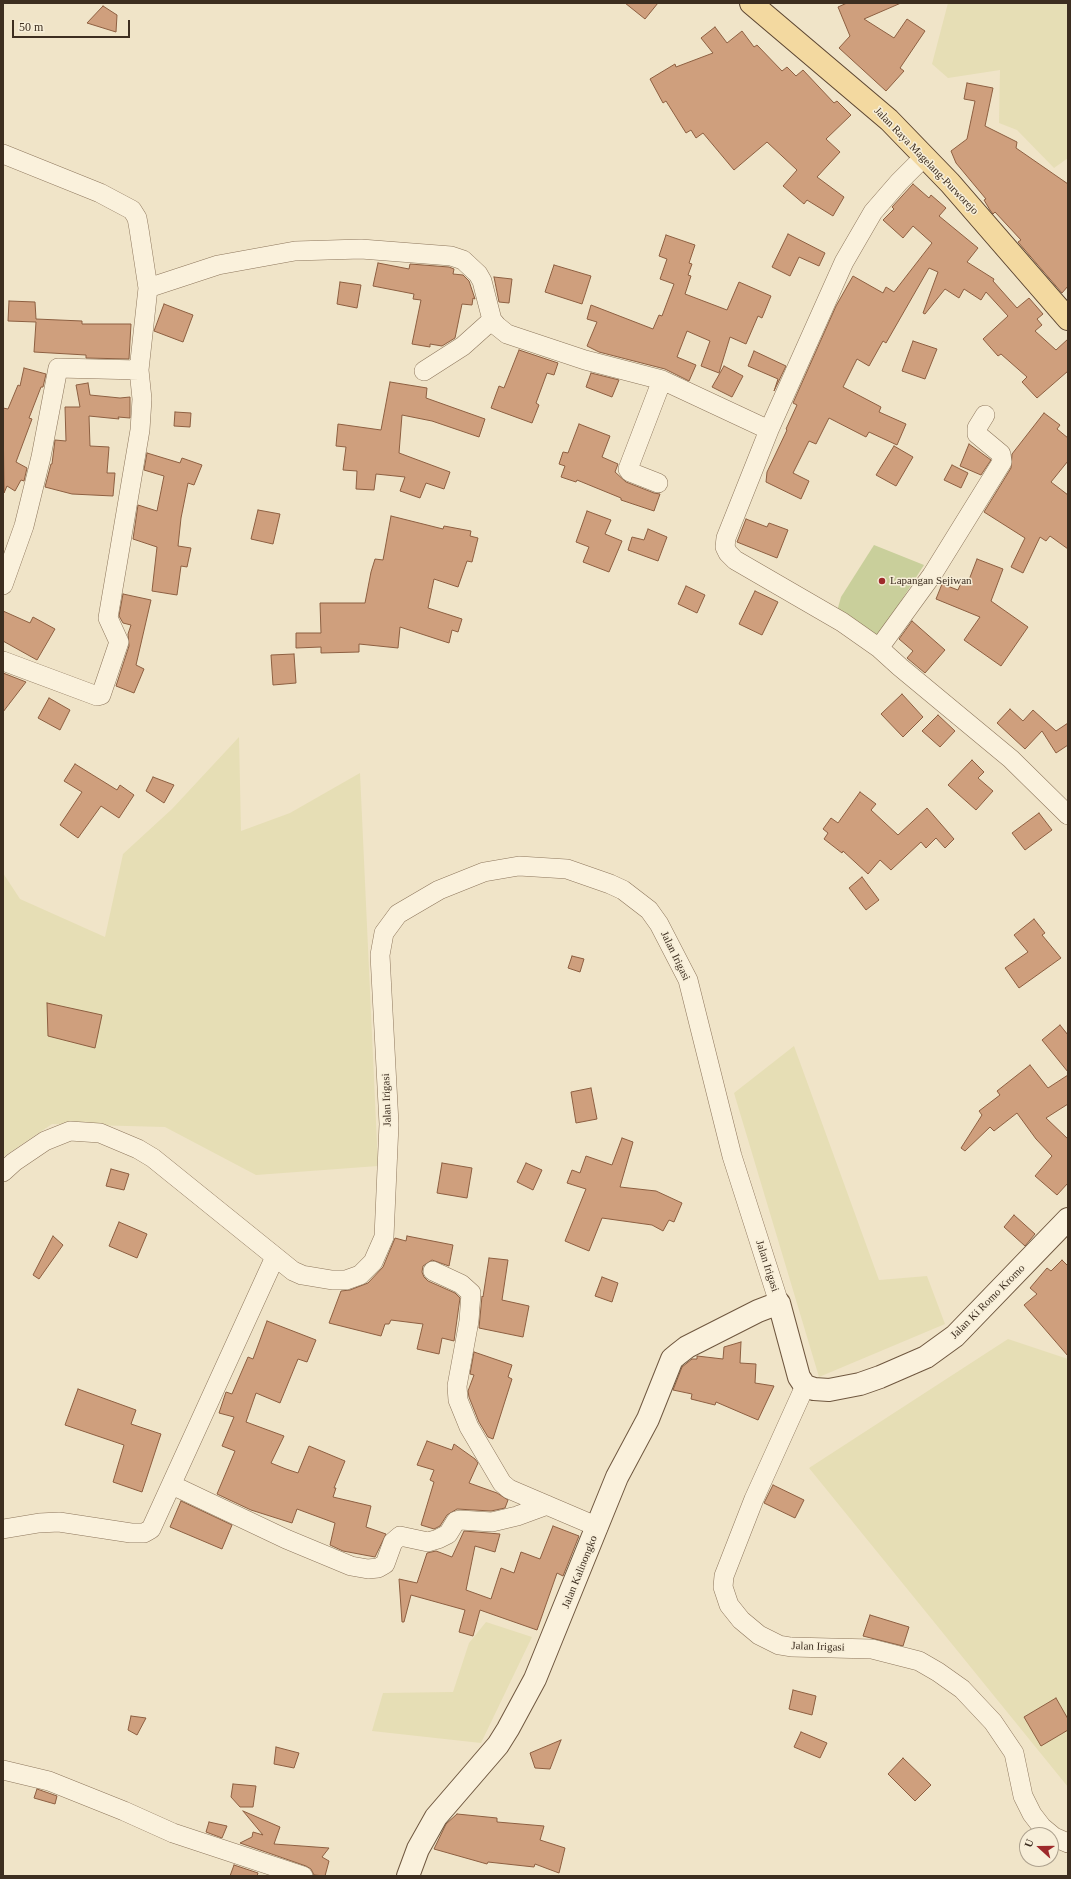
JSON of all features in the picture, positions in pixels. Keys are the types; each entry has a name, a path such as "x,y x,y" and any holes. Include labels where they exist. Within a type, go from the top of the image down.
{"main road":[{"name":"Jalan Raya Magelang-Purworejo","path":"754,5 889,120 950,183 1067,313"}],"street":[{"path":"3,154 100,193 132,210 137,218 148,288 139,370 142,399 140,430 108,618 119,642 101,695 97,696 3,660"},
{"path":"924,157 899,182 873,212 859,234 821,311 769,430 726,538 726,551 735,560 842,622 879,648 1011,759 1068,815"},
{"path":"148,288 218,265 294,251 361,249 440,254 463,260 474,268 482,281 492,320 501,331 514,338 585,360 662,380 769,430"},
{"path":"424,371 462,346 492,320"},
{"path":"3,585 24,526 41,457 58,368 139,370"},
{"path":"658,483 630,472 628,469 662,380"},
{"path":"879,648 932,576 1002,462 1001,454 978,434 977,428 985,415"},
{"name":"Jalan Irigasi","path":"3,1172 14,1162 45,1142 70,1132 84,1131 113,1138 138,1149 153,1158 293,1271 302,1275 338,1281 364,1272 378,1254 384,1237 389,1124 380,955 384,933 398,914 439,890 484,872 519,866 568,869 623,890 649,910 659,924 688,980 732,1156 779,1303 798,1377 805,1386 754,1499 724,1576 723,1587 729,1605 741,1620 759,1635 779,1645 791,1647 872,1649 919,1661 944,1676 962,1689 993,1722 1014,1753 1024,1796 1032,1814 1042,1827 1054,1837 1068,1843"},
{"name":"Jalan Ki Romo Kromo","path":"805,1386 814,1389 829,1390 860,1384 926,1357 955,1336 1068,1219"},
{"path":"3,1529 39,1523 59,1522 100,1529 144,1533 153,1526 275,1257"},
{"path":"433,1271 461,1284 470,1291 472,1296 458,1386 458,1400 463,1415 505,1486 598,1527"},
{"name":"Jalan Kalinongko","path":"408,1876 418,1849 436,1817 489,1757 521,1707 541,1666 617,1477 648,1419 672,1359 687,1347 712,1336 758,1310 779,1303"},
{"path":"172,1485 286,1539 352,1566 368,1569 378,1568 385,1564 393,1542 400,1536 428,1542 448,1534 456,1521 492,1522 517,1516 547,1505"},
{"path":"3,1770 49,1781 124,1811 173,1833 303,1876"}],"shaded area":[{"path":"948,3 1068,3 1068,158 1054,168 1017,130 999,123 1000,70 948,78 932,64"},
{"path":"239,737 241,831 290,813 360,773 378,1166 256,1175 165,1127 52,1124 3,1157 3,873 20,899 105,937 123,854 172,809"},
{"path":"794,1046 879,1280 927,1276 945,1324 819,1377 734,1093"},
{"path":"1008,1339 1068,1359 1068,1787 809,1468"},
{"path":"486,1622 532,1637 481,1743 372,1731 383,1693 453,1692 469,1643"}],"green space":[{"name":"Lapangan Sejiwan","path":"874,545 924,565 876,640 836,615 841,597"}],"building":[{"path":"625,3 658,3 645,19"},
{"path":"847,3 901,3 864,19 894,38 907,19 925,31 900,68 904,71 886,91 839,48 850,36 838,7"},
{"path":"103,6 117,15 116,32 87,23"},
{"path":"715,27 727,43 742,31 754,47 757,45 782,71 787,67 796,76 803,70 834,103 837,101 851,115 826,139 840,152 817,177 844,197 833,216 807,200 804,204 783,186 797,170 767,142 734,170 703,133 696,138 691,130 686,133 666,101 663,103 650,79 675,64 676,67 713,53 701,38"},
{"path":"967,83 993,88 985,126 1017,142 1016,148 1068,184 1068,286 1062,293 1018,242 1021,240 995,212 993,214 984,200 986,199 956,163 951,151 967,139 975,101 964,99"},
{"path":"913,184 929,198 931,195 946,208 939,216 978,248 967,262 994,279 993,281 1017,308 1029,298 1043,314 1037,319 1042,325 1035,331 1056,350 1068,339 1068,371 1037,398 1022,382 1027,377 1001,354 998,356 983,339 1008,316 986,292 981,300 964,289 959,298 945,289 925,314 923,313 938,272 929,268 886,343 883,341 869,366 857,359 843,387 881,407 879,412 906,424 897,445 869,432 866,437 829,418 816,444 809,441 793,473 809,481 801,499 766,482 767,472 797,405 793,403 836,306 853,276 883,293 886,287 894,292 932,243 913,226 903,238 883,220 894,209 892,207"},
{"path":"788,234 825,253 819,266 799,257 790,276 772,267"},
{"path":"666,235 695,245 689,263 692,264 688,275 691,276 685,294 727,310 739,282 771,296 762,318 758,316 746,344 730,337 719,373 701,366 710,341 687,331 677,357 696,365 689,381 665,369 599,352 587,346 597,322 587,319 591,305 653,329 659,315 662,316 674,284 660,279 667,259 659,256"},
{"path":"378,263 409,269 410,264 449,267 454,269 453,274 463,275 469,281 475,299 473,298 472,305 462,304 455,338 442,346 430,344 430,347 412,344 421,300 413,299 414,294 373,286"},
{"path":"554,265 591,276 582,304 545,292"},
{"path":"494,277 512,279 509,303 499,302"},
{"path":"340,282 361,285 357,308 337,304"},
{"path":"9,301 35,302 36,319 82,321 82,324 131,324 129,359 86,358 86,355 34,352 36,322 8,321"},
{"path":"164,304 193,315 183,342 154,331"},
{"path":"913,341 937,349 925,379 902,371"},
{"path":"519,350 558,363 554,375 547,373 536,403 539,405 532,423 491,408 499,386 504,388"},
{"path":"754,351 786,366 774,391 778,379 748,366"},
{"path":"724,366 743,376 732,397 712,387"},
{"path":"24,368 46,374 43,387 41,387 29,418 32,419 16,462 27,468 24,481 21,480 15,491 7,486 4,493 3,408 8,409 18,385 20,386"},
{"path":"591,373 619,380 612,397 586,387"},
{"path":"390,382 427,388 426,398 485,419 479,437 432,421 402,415 399,453 450,472 444,489 426,483 420,498 400,491 405,477 376,474 374,490 356,489 357,471 343,470 346,447 336,446 338,424 381,430"},
{"path":"88,383 90,395 120,398 130,397 130,418 118,417 119,419 89,416 90,446 109,447 107,473 115,473 113,496 72,494 45,487 52,464 55,440 66,441 65,407 80,407 76,385"},
{"path":"175,412 191,413 190,427 174,426"},
{"path":"1044,413 1060,425 1057,429 1068,438 1068,461 1051,482 1068,495 1068,549 1050,536 1046,541 1040,537 1023,573 1011,567 1025,538 984,512 1011,468 1012,454"},
{"path":"579,424 610,436 602,457 618,464 615,472 626,482 660,494 654,511 621,500 621,498 577,480 576,482 561,477 565,466 559,464 563,452 568,453"},
{"path":"969,444 991,460 981,475 960,466"},
{"path":"894,446 913,457 896,486 876,475"},
{"path":"147,453 180,463 182,458 202,465 194,485 188,483 181,518 178,546 191,548 187,567 181,566 177,595 152,591 157,547 133,539 138,505 157,511 164,476 144,470"},
{"path":"952,465 968,473 961,488 944,480"},
{"path":"258,510 280,514 273,544 251,539"},
{"path":"587,511 611,520 605,534 622,541 609,572 583,562 589,547 576,542"},
{"path":"391,516 443,529 444,526 471,531 470,536 478,538 472,562 467,561 458,587 434,579 428,608 462,619 458,632 452,630 449,643 400,627 398,648 359,644 359,652 321,653 321,647 296,648 296,633 321,633 320,603 365,603 375,559 383,560"},
{"path":"746,519 767,527 769,523 788,530 777,558 737,542"},
{"path":"648,529 667,537 658,561 628,550 632,537 644,540"},
{"path":"977,559 1003,569 991,601 1028,627 1001,666 964,640 980,617 936,599 942,584 958,590 961,583 967,585"},
{"path":"686,586 705,595 697,613 678,604"},
{"path":"755,591 778,602 762,635 739,624"},
{"path":"123,594 151,600 136,665 144,669 134,693 116,686 129,646 128,634 131,625 123,623 119,616"},
{"path":"3,611 30,623 33,617 55,629 37,660 3,641"},
{"path":"912,621 945,650 925,673 907,658 913,651 899,639"},
{"path":"294,654 296,683 273,685 271,655"},
{"path":"3,673 26,682 3,712"},
{"path":"902,694 923,717 903,737 881,714"},
{"path":"49,698 70,710 60,730 38,718"},
{"path":"1010,709 1023,721 1033,710 1056,731 1068,723 1068,745 1056,753 1042,731 1025,749 997,723"},
{"path":"938,715 955,731 940,747 922,731"},
{"path":"972,760 984,772 978,778 993,791 976,810 948,785"},
{"path":"75,764 117,790 120,785 134,795 119,818 101,806 78,838 60,825 82,792 64,781"},
{"path":"153,777 174,785 164,803 146,791"},
{"path":"860,792 876,804 871,810 898,835 927,808 954,839 945,848 936,838 926,848 921,842 891,870 880,860 868,874 843,851 842,853 824,839 828,833 823,829 831,818 838,823"},
{"path":"1039,813 1052,830 1025,850 1012,833"},
{"path":"862,877 879,900 866,910 849,888"},
{"path":"1034,919 1045,933 1042,935 1061,958 1019,988 1005,968 1028,952 1014,935"},
{"path":"572,956 584,959 580,972 568,968"},
{"path":"47,1003 102,1015 95,1048 48,1036"},
{"path":"1060,1025 1068,1035 1068,1072 1042,1040"},
{"path":"1030,1065 1048,1088 1068,1075 1068,1104 1046,1118 1068,1139 1068,1183 1057,1195 1035,1176 1052,1156 1036,1139 1017,1113 994,1131 990,1127 965,1151 961,1148 982,1115 979,1111 1000,1095 997,1091"},
{"path":"591,1088 597,1119 576,1123 571,1092"},
{"path":"622,1138 633,1142 620,1187 656,1191 682,1203 674,1222 669,1220 663,1231 652,1225 602,1218 589,1251 565,1241 586,1189 567,1183 572,1170 580,1173 586,1156 612,1165"},
{"path":"442,1163 472,1168 467,1198 437,1193"},
{"path":"526,1163 542,1170 533,1190 517,1182"},
{"path":"111,1169 129,1174 124,1190 106,1186"},
{"path":"1014,1215 1035,1234 1025,1246 1004,1227"},
{"path":"119,1222 147,1234 137,1258 109,1246"},
{"path":"53,1236 63,1245 39,1279 33,1275"},
{"path":"407,1236 453,1245 449,1266 432,1260 423,1266 422,1272 428,1281 455,1293 460,1298 454,1341 442,1338 439,1354 417,1349 423,1324 391,1320 389,1324 385,1324 381,1336 329,1323 341,1291 350,1290 368,1283 383,1267 395,1238 406,1241"},
{"path":"489,1258 508,1260 502,1300 529,1306 523,1337 479,1328 482,1296 483,1297"},
{"path":"1062,1260 1068,1266 1068,1356 1024,1305 1037,1294 1030,1288 1047,1268 1051,1271"},
{"path":"602,1277 618,1283 612,1302 595,1296"},
{"path":"267,1321 316,1340 307,1362 298,1359 280,1403 256,1393 246,1422 284,1436 271,1463 286,1469 298,1473 309,1446 345,1461 334,1488 336,1488 333,1497 371,1506 366,1527 386,1534 375,1557 343,1551 330,1545 335,1523 297,1509 292,1523 251,1510 217,1494 235,1451 222,1446 234,1417 219,1413 226,1392 232,1394 248,1357 253,1359"},
{"path":"741,1342 740,1363 756,1364 755,1383 774,1386 758,1420 716,1402 715,1405 691,1399 692,1394 673,1390 682,1367 692,1359 697,1359 697,1356 723,1359 724,1347"},
{"path":"474,1352 512,1365 508,1377 512,1379 493,1439 488,1437 479,1422 469,1397 468,1391 474,1375 470,1374"},
{"path":"78,1389 136,1410 131,1424 161,1434 142,1492 113,1482 124,1445 65,1425"},
{"path":"427,1441 452,1450 454,1444 475,1459 478,1463 469,1483 497,1493 508,1500 505,1508 491,1511 457,1509 447,1515 440,1526 434,1529 421,1525 434,1482 430,1480 434,1470 417,1465"},
{"path":"773,1485 804,1500 795,1518 764,1503"},
{"path":"181,1501 232,1525 222,1549 170,1527"},
{"path":"553,1526 579,1536 563,1576 557,1573 537,1630 480,1610 473,1636 459,1632 465,1610 411,1595 404,1622 402,1622 399,1579 417,1583 427,1553 436,1551 452,1557 464,1531 500,1534 495,1552 475,1546 466,1590 491,1599 501,1568 514,1573 521,1552 540,1559"},
{"path":"870,1615 909,1627 903,1646 863,1636"},
{"path":"793,1690 816,1696 812,1715 789,1709"},
{"path":"1056,1698 1068,1719 1068,1730 1041,1746 1024,1717"},
{"path":"131,1716 146,1718 137,1735 128,1730"},
{"path":"801,1732 827,1743 820,1758 794,1747"},
{"path":"561,1740 550,1769 535,1768 530,1753"},
{"path":"276,1747 299,1753 294,1768 274,1764"},
{"path":"903,1758 931,1785 915,1801 888,1774"},
{"path":"233,1784 256,1786 253,1807 240,1807 231,1797"},
{"path":"37,1789 57,1796 55,1804 34,1798"},
{"path":"243,1811 280,1827 274,1844 329,1848 322,1857 329,1861 325,1876 314,1875 311,1869 306,1866 240,1843 252,1837 253,1832 263,1835"},
{"path":"457,1814 497,1818 497,1822 544,1826 540,1840 565,1848 559,1873 535,1864 534,1867 488,1862 487,1864 434,1849 446,1824"},
{"path":"209,1822 227,1826 222,1838 206,1832"},
{"path":"234,1865 258,1873 257,1876 230,1876"}],"place":[{"name":"Lapangan Sejiwan","path":"882,581"}]}
